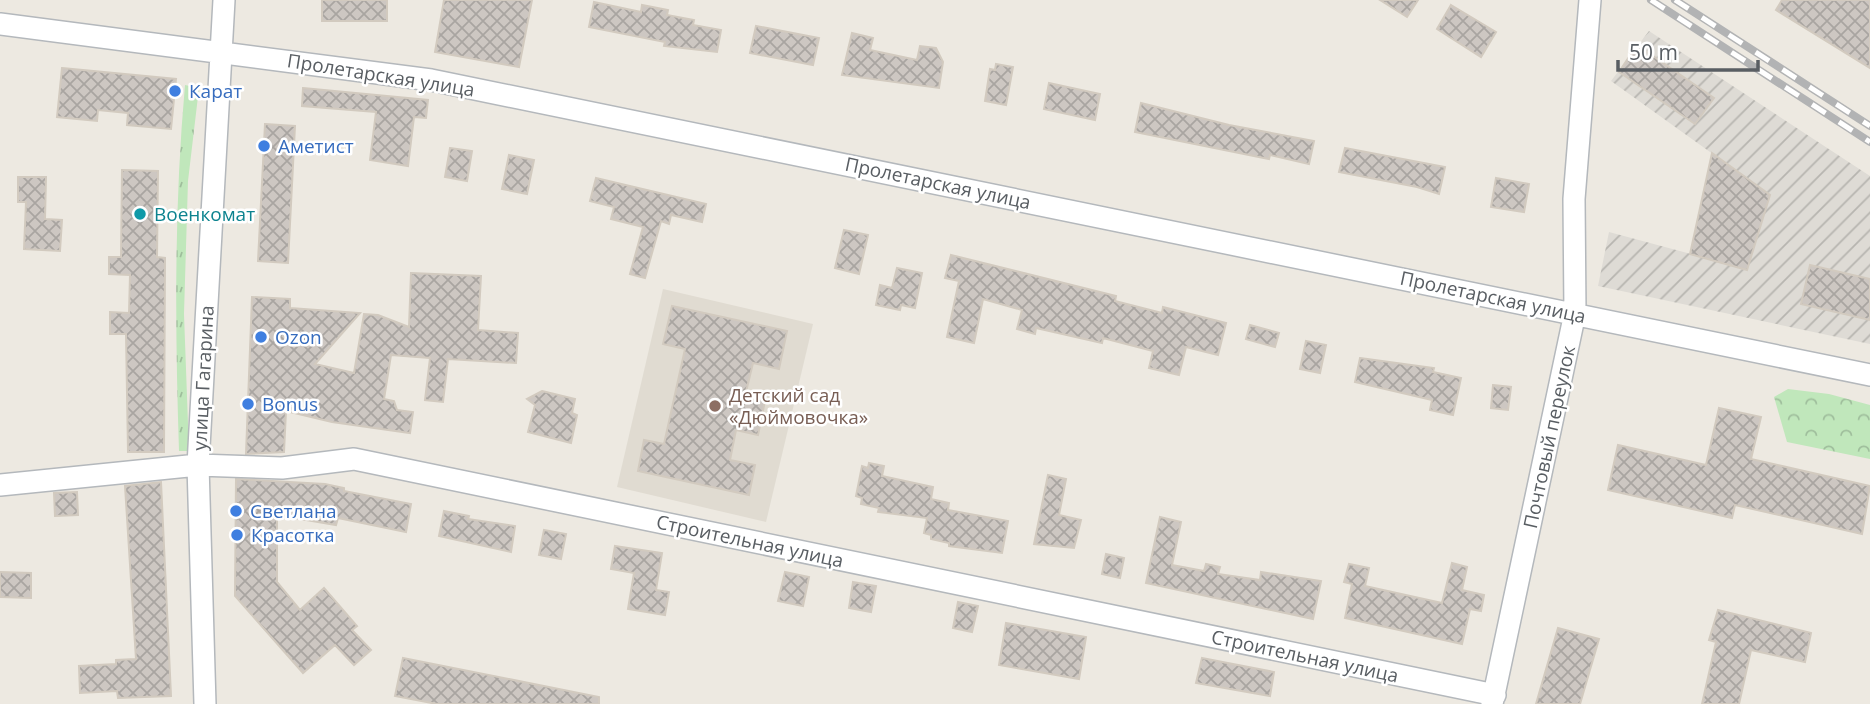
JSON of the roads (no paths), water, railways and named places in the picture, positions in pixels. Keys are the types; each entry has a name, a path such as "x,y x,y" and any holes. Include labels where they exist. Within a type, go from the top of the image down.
{"street":[{"name":"улица Гагарина","path":"205,704 198,465 224,0"},
{"name":"Почтовый переулок","path":"1493,700 1575,313 1574,199 1590,0"},
{"name":"Пролетарская улица","path":"0,23 469,87 1870,375"},
{"name":"Строительная улица","path":"0,485 198,465 282,468 354,459 1493,700"}],"railway":[{"path":"1651,0 1870,142"},
{"path":"1675,0 1870,126"}],"place":[{"name":"Карат","path":"175,91"},
{"name":"Аметист","path":"264,146"},
{"name":"Военкомат","path":"140,214"},
{"name":"Ozon","path":"261,337"},
{"name":"Bonus","path":"248,404"},
{"name":"Детский сад «Дюймовочка»","path":"715,406"},
{"name":"Светлана","path":"236,511"},
{"name":"Красотка","path":"237,535"}]}
